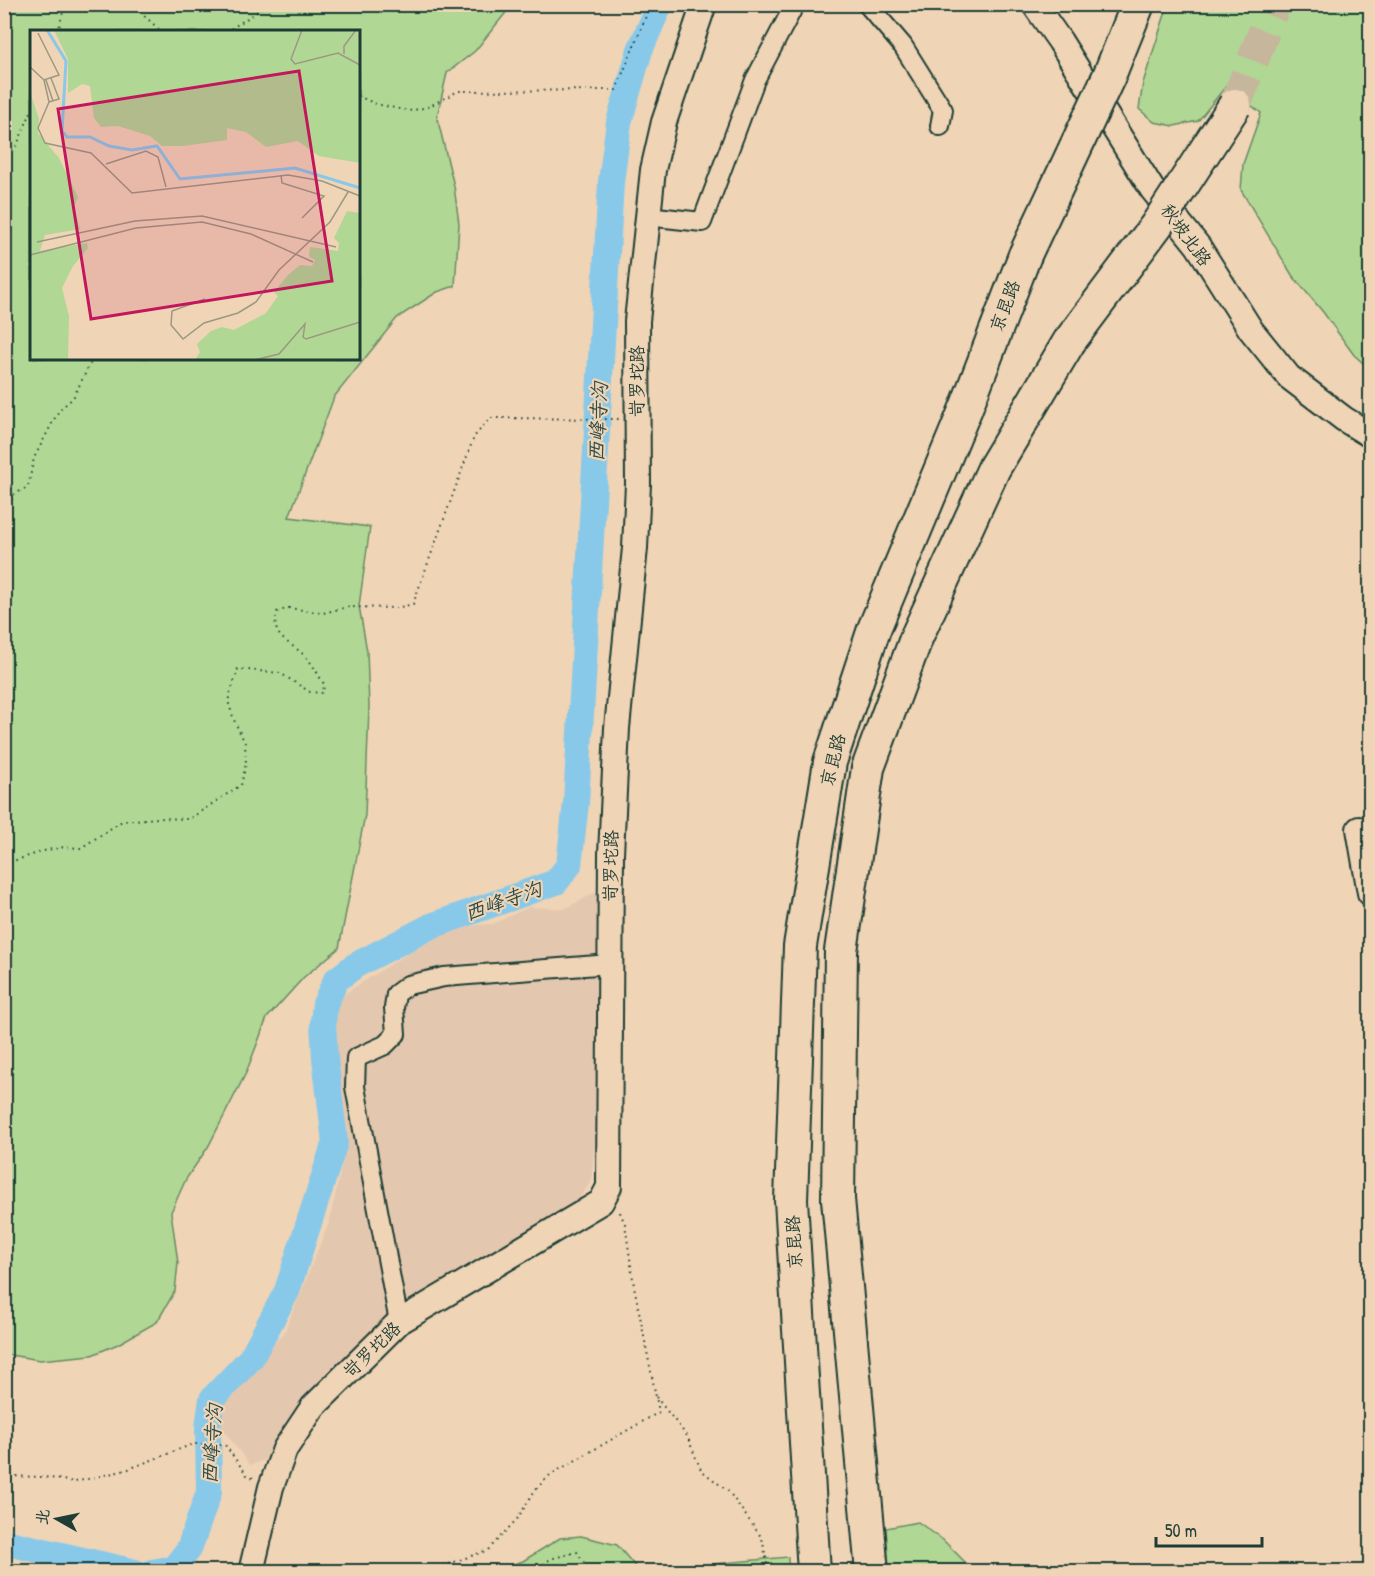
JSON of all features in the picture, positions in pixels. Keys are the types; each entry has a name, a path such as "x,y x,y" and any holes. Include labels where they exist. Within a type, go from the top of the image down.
{"highway":[{"name":"京昆路","path":"814,1572 791,1200 800,946 830,762 874,629 966,408 1025,255 1110,76 1138,4"},
{"name":"京昆路","path":"872,1572 838,1199 841,951 868,768 917,636 994,468 1069,342 1156,226 1235,105"}],"street":[{"name":"岢罗坨路","path":"251,1572 271,1487 285,1449 313,1407 399,1322 601,1202 609,1187 611,854 617,728 635,548 638,484 637,321 653,170 664,122 704,4"},
{"path":"647,216 702,222 755,80 795,4"},
{"path":"867,4 903,46 944,110 940,126"},
{"name":"秋坡北路","path":"1034,4 1060,41 1152,189 1198,246 1251,330 1289,377 1344,419 1371,435"},
{"path":"1359,829 1371,893"},
{"path":"399,1322 355,1087 357,1058 385,1045 396,1034 394,1008 396,994 408,985 444,977 610,964"}],"path":[{"path":"4,11 6,4"},
{"path":"58,30 65,4"},
{"path":"131,4 160,30"},
{"path":"229,30 260,10 262,4"},
{"path":"360,97 376,104 409,111 428,107 458,91 616,90 651,4"},
{"path":"4,160 16,145 30,114"},
{"path":"4,523 13,495 28,487 34,458 59,410 73,398 92,360"},
{"path":"4,864 47,850 64,847 81,848 122,821 158,818 189,819 241,785 246,764 245,743 228,701 238,669 280,673 310,692 323,693 324,684 306,656 278,635 275,622 278,612 289,608 323,614 348,607 396,608 413,604 474,437 490,418 622,420"},
{"path":"426,1572 488,1550 518,1518 535,1490 550,1475 659,1412 634,1286 625,1224 609,1187"},
{"path":"656,1396 687,1436 700,1470 729,1492 762,1538 769,1572"},
{"path":"4,1476 44,1477 75,1482 126,1470 193,1444 225,1445 248,1475 271,1487"},
{"path":"534,1572 550,1559 577,1552 591,1572"}],"shaded area":[{"path":"597,892 595,1144 591,1181 574,1206 405,1310 274,1457 250,1465 218,1423 217,1408 284,1333 329,1223 342,1164 345,1123 332,1012 335,1000 405,955 455,927 493,924 529,907 564,909"}],"green space":[{"path":"4,5 512,5 475,51 447,73 437,117 454,186 459,224 455,286 437,292 397,318 334,397 289,517 370,527 359,606 367,651 369,708 365,815 339,948 304,977 267,1018 246,1073 208,1147 186,1179 171,1212 178,1263 175,1291 157,1322 118,1344 92,1355 40,1360 4,1354"},
{"path":"1168,5 1370,5 1370,369 1354,355 1323,312 1292,275 1241,190 1243,164 1261,113 1226,86 1198,121 1174,126 1154,122 1139,109 1143,83"},
{"path":"918,1522 943,1540 974,1571 889,1571 886,1528"},
{"path":"581,1536 617,1545 639,1571 494,1571 523,1561 560,1538"},
{"path":"788,1557 788,1571 639,1571"}],"waterway":[{"name":"西峰寺沟","path":"152,1572 174,1568 189,1549 209,1492 208,1427 212,1399 251,1358 287,1291 335,1142 323,1023 325,1004 336,980 356,965 431,926 556,882 569,865 576,803 611,182 619,122 640,50 660,4"},
{"name":"西峰寺沟","path":"4,1542 135,1572"}],"tunnel":[{"path":"1235,105 1275,4"}]}
